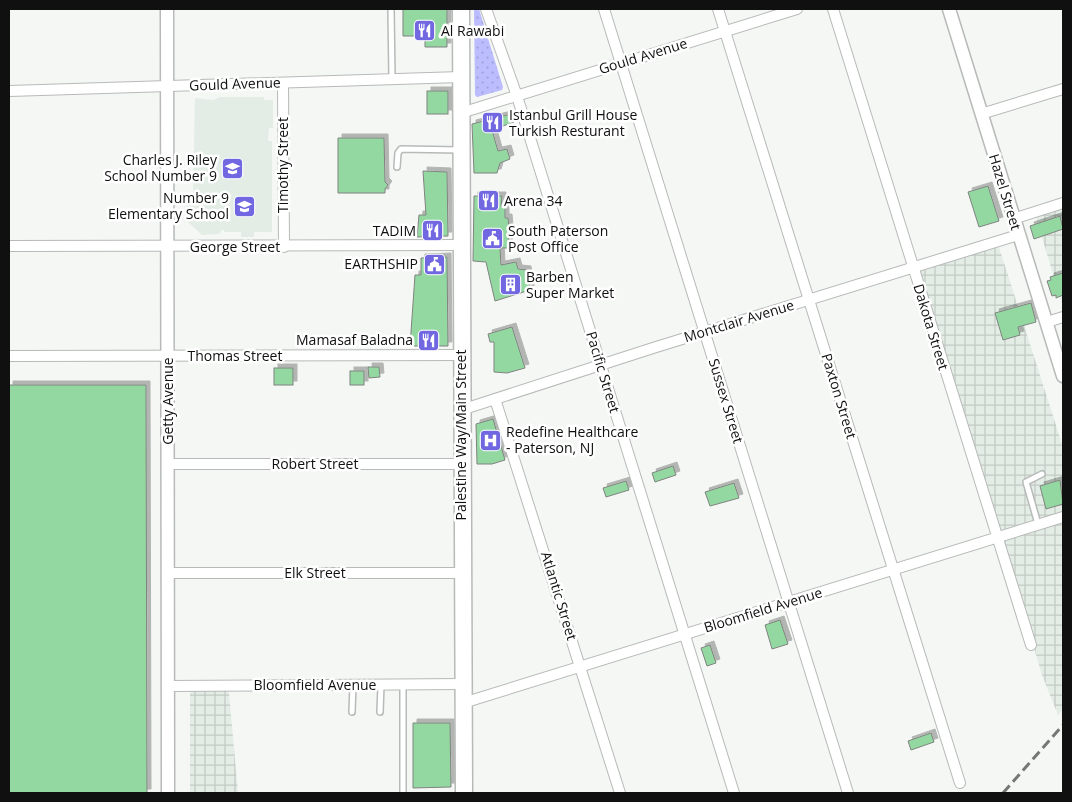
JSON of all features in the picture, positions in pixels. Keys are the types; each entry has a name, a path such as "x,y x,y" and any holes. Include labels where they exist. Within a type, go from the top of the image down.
{"main road":[{"name":"Palestine Way/Main Street","path":"461,9 461,464 464,793"}],"street":[{"name":"Getty Avenue","path":"167,9 168,793"},
{"name":"Pacific Street","path":"486,9 517,96 734,793"},
{"name":"Sussex Street","path":"604,9 848,793"},
{"name":"Paxton Street","path":"718,9 960,782"},
{"name":"Gould Avenue","path":"461,114 796,9"},
{"name":"Dakota Street","path":"833,9 1031,645"},
{"name":"Hazel Street","path":"951,9 1013,219 1063,371"},
{"name":"Gould Avenue","path":"9,92 461,77"},
{"name":"Timothy Street","path":"283,83 284,246"},
{"path":"981,114 1063,89"},
{"path":"1013,219 1063,203"},
{"name":"Montclair Avenue","path":"461,410 1018,235"},
{"name":"George Street","path":"9,246 461,245"},
{"path":"1047,322 1063,317"},
{"name":"Thomas Street","path":"9,356 461,355"},
{"name":"Atlantic Street","path":"495,399 620,793"},
{"name":"Robert Street","path":"168,464 461,464"},
{"name":"Bloomfield Avenue","path":"463,703 1063,517"},
{"name":"Elk Street","path":"168,573 462,573"},
{"name":"Bloomfield Avenue","path":"168,686 463,684"}],"lane":[{"path":"391,9 392,79"},
{"path":"397,167 398,153 401,149 461,150"},
{"path":"1038,524 1026,482 1042,474"},
{"path":"403,684 403,793"},
{"path":"352,712 353,685"},
{"path":"380,712 381,685"}],"shaded area":[{"path":"474,9 479,9 503,87 502,90 477,97 475,95"},
{"name":"Charles J. Riley School Number 9","path":"220,97 264,97 264,100 273,100 273,128 269,128 268,141 272,141 272,232 254,232 254,237 241,237 241,232 225,232 223,229 219,234 202,235 187,221 187,194 193,195 195,98 213,100"},
{"path":"1063,201 1063,307 1034,211"},
{"path":"997,241 1063,447 1063,709 1058,715 1042,675 1001,537 911,263"},
{"path":"190,681 228,682 238,793 190,793"}],"building":[{"path":"403,9 447,9 447,47 425,47 425,36 403,36"},
{"path":"427,91 448,91 448,114 427,114"},
{"path":"511,114 514,122 492,130 498,151 507,149 510,159 500,163 497,173 474,173 472,124"},
{"path":"338,138 384,138 385,182 388,185 385,193 338,193"},
{"path":"423,171 447,172 448,236 417,237 419,215 426,215"},
{"path":"988,186 999,221 979,227 968,192"},
{"path":"474,196 502,196 501,206 505,206 505,218 508,218 509,229 508,248 500,248 501,265 516,262 518,269 527,270 530,290 495,301 486,262 473,261"},
{"path":"1060,216 1063,229 1034,239 1030,226"},
{"path":"447,257 448,346 410,346 415,275 421,275 421,258"},
{"path":"1063,273 1063,295 1056,298 1056,295 1052,296 1047,281 1051,280 1050,277"},
{"path":"1031,303 1036,322 1018,327 1020,335 1003,340 995,313"},
{"path":"512,327 525,368 507,373 494,372 494,342 490,342 488,334"},
{"path":"368,367 379,367 380,377 369,378"},
{"path":"274,368 293,368 293,385 274,385"},
{"path":"350,371 364,371 364,385 350,385"},
{"path":"9,385 146,385 147,793 9,793"},
{"path":"493,419 505,460 492,464 477,464 476,424"},
{"path":"673,466 676,475 655,482 652,473"},
{"path":"1060,480 1063,504 1046,509 1040,486"},
{"path":"626,481 629,490 606,497 603,488"},
{"path":"734,483 739,498 710,506 705,492"},
{"path":"780,620 788,644 772,649 765,625"},
{"path":"710,645 716,663 707,666 701,648"},
{"path":"413,723 450,723 451,787 413,788"},
{"path":"931,733 934,742 911,750 908,741"}],"railway":[{"path":"1003,793 1063,725"}],"place":[{"name":"Al Rawabi","path":"425,31"},
{"name":"Istanbul Grill House Turkish Resturant","path":"493,123"},
{"name":"Charles J. Riley School Number 9","path":"233,168"},
{"name":"Arena 34","path":"488,201"},
{"name":"Number 9 Elementary School","path":"245,206"},
{"name":"TADIM","path":"432,231"},
{"name":"South Paterson Post Office","path":"492,239"},
{"name":"EARTHSHIP","path":"434,264"},
{"name":"Barben Super Market","path":"510,285"},
{"name":"Mamasaf Baladna","path":"429,340"},
{"name":"Redefine Healthcare - Paterson, NJ","path":"490,440"}]}
